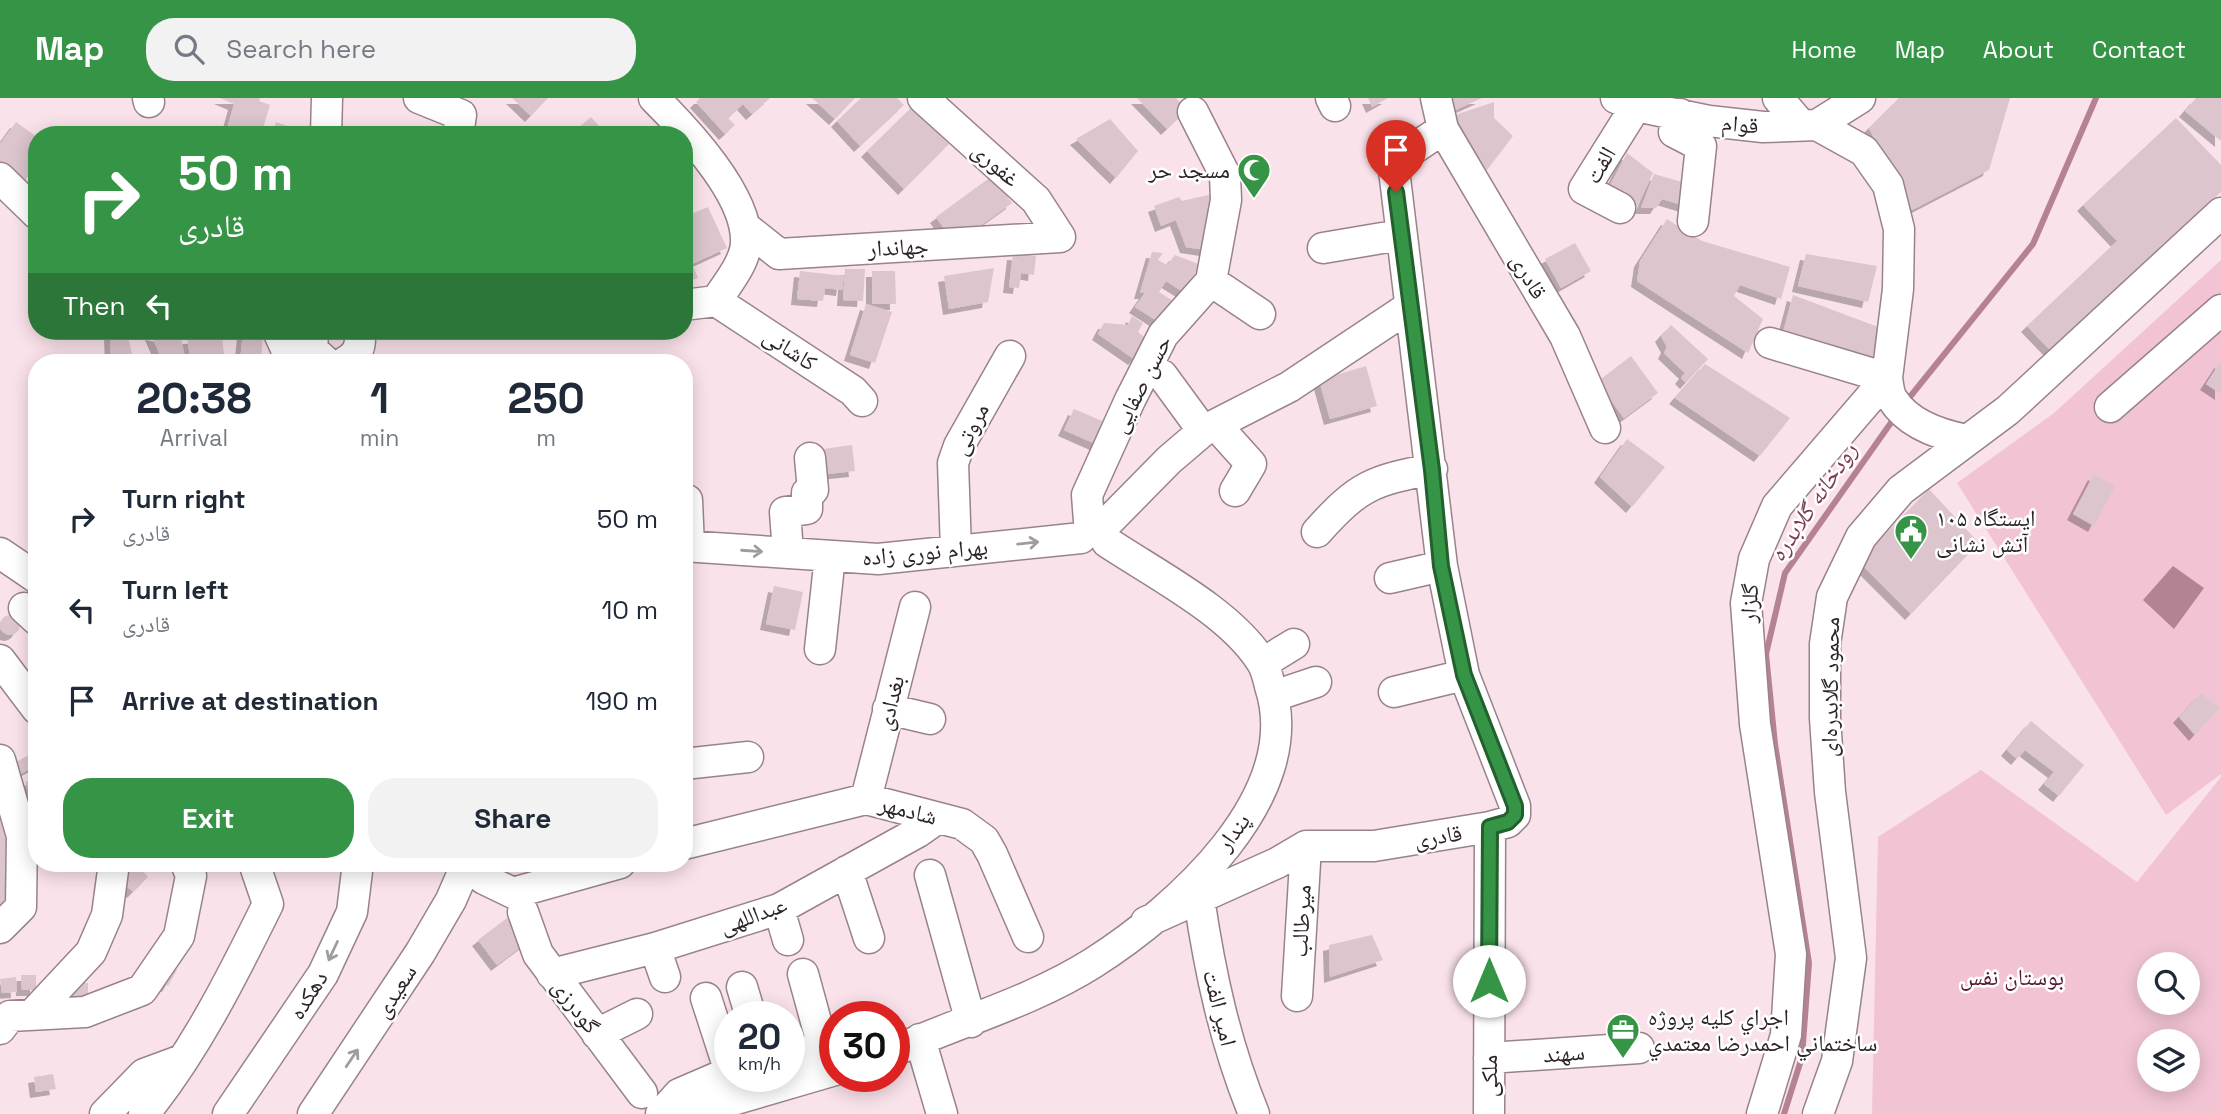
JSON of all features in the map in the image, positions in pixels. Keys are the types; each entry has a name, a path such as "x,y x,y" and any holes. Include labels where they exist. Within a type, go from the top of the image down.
{"street":[{"path":"326,126 327,98"},
{"path":"419,98 460,125"},
{"path":"654,98 680,126"},
{"name":"غفوری","path":"923,98 1036,200 1060,237"},
{"name":"قادری","path":"1437,98 1443,129 1565,337 1605,428"},
{"path":"1778,98 1809,125 1864,151 1888,186 1899,229 1898,289 1889,389"},
{"name":"قوام","path":"1626,102 1680,114 1763,127 1809,125 1860,98"},
{"name":"الفت","path":"1620,208 1584,189 1626,102"},
{"path":"1193,112 1225,175 1226,200 1212,269 1260,314"},
{"path":"1680,114 1674,132 1702,146 1693,221"},
{"name":"قادری","path":"1306,846 1374,846 1490,827 1508,822 1515,815 1515,806 1464,675 1441,566 1432,470 1400,235 1394,170 1401,157 1443,129"},
{"path":"693,140 704,152 728,190 745,227 746,245 739,264 716,300 693,304"},
{"path":"0,178 28,205"},
{"name":"محمود گلابدره‌ای","path":"1818,1114 1837,1061 1851,958 1830,792 1825,718 1825,644 1832,597 1861,537 1901,489 2008,410 2221,214"},
{"name":"جهاندار","path":"745,227 779,254 1060,237"},
{"path":"1322,248 1400,235"},
{"name":"حسن صفایی","path":"1096,531 1087,495 1178,299 1212,269"},
{"name":"کاشانی","path":"716,300 853,391 862,401"},
{"path":"1096,531 1169,460 1209,428 1289,387 1409,307"},
{"path":"2110,407 2221,310"},
{"path":"312,340 313,350 324,354"},
{"path":"1770,343 1889,389 1919,423 1935,434 1967,440"},
{"name":"مروتی","path":"956,550 953,463 959,446 1010,356"},
{"path":"1162,375 1209,428 1251,464 1235,491"},
{"name":"گلزار","path":"1762,1114 1786,1035 1791,954 1755,724 1745,603 1754,559 1777,506 1889,389"},
{"path":"788,553 785,512 807,509 807,493 813,490 810,458"},
{"path":"1317,533 1342,505 1379,480 1432,470"},
{"name":"بهرام نوری زاده","path":"693,546 878,559 1096,531"},
{"name":"پندار","path":"910,1039 971,1021 1034,995 1093,962 1187,889 1245,819 1268,774 1277,748 1273,696 1263,663 1239,633 1214,613 1096,531"},
{"path":"0,553 28,572"},
{"path":"820,649 830,556"},
{"path":"1390,578 1441,566"},
{"name":"بغدادی","path":"866,799 915,607"},
{"path":"1263,663 1294,644"},
{"path":"0,660 28,697"},
{"path":"1394,692 1464,675"},
{"path":"1273,696 1316,681"},
{"path":"888,709 930,719"},
{"path":"693,763 748,757"},
{"path":"0,760 22,836 21,907 0,928"},
{"name":"شادمهر","path":"693,842 866,799 962,824 984,840 1028,937"},
{"name":"عبداللهی","path":"552,974 655,948 779,909 938,818"},
{"name":"ملکی","path":"1489,1114 1490,827"},
{"path":"1146,922 1277,863 1306,846"},
{"name":"میرطالب","path":"1297,996 1306,846"},
{"path":"847,871 869,938"},
{"path":"39,1009 91,951 107,915 113,872"},
{"path":"0,1029 10,1016 39,1009 85,1012 142,990 179,936 191,876 189,872"},
{"path":"144,1114 225,992 268,904 257,872"},
{"path":"338,872 352,912"},
{"name":"دهکده","path":"228,1114 323,974 352,912 357,872"},
{"name":"سعیدی","path":"313,1114 420,953 452,900 464,872"},
{"path":"476,872 518,902 596,872"},
{"path":"930,875 971,1021"},
{"name":"امیر الفت","path":"1199,898 1213,985 1236,1070 1254,1114"},
{"name":"گودرزی","path":"518,902 538,954 651,1103"},
{"path":"779,909 788,940"},
{"path":"655,948 665,977"},
{"path":"803,974 819,1020"},
{"path":"742,987 746,1001"},
{"path":"706,998 714,1023"},
{"path":"597,1034 637,1014"},
{"name":"سهند","path":"1489,1058 1639,1048"},
{"path":"910,1054 942,1114"},
{"path":"672,1114 695,1111 819,1059"},
{"path":"105,1114 144,1074 182,1060"},
{"path":"651,1103 714,1079"}],"green space":[{"path":"2221,260 2221,774 2166,815 1957,483 2054,413"},
{"name":"بوستان نفس","path":"1981,770 2137,882 2221,777 2221,1114 1872,1114 1878,837"}],"shaded area":[{"path":"2173,566 2204,588 2174,629 2143,600"}],"building":[{"path":"220,98 260,98 259,101 270,105 264,126 228,126 234,104"},
{"path":"512,98 548,98 531,116"},
{"path":"700,98 770,98 752,114 743,104 728,118 735,125 725,134 696,102"},
{"path":"812,98 855,98 835,119"},
{"path":"861,98 897,98 904,105 860,146 837,121"},
{"path":"1137,98 1176,98 1187,110 1167,129"},
{"path":"1368,98 1388,98 1372,107"},
{"path":"1447,98 1482,98 1451,112"},
{"path":"1899,98 2010,98 1989,170 1912,210 1869,128"},
{"path":"2196,98 2221,98 2221,141 2185,111"},
{"path":"1494,102 1494,118 1513,136 1487,170 1466,154 1452,116"},
{"path":"912,107 949,144 904,189 867,151"},
{"path":"591,117 599,126 580,126"},
{"path":"2176,118 2221,165 2221,192 2051,351 2027,326 2117,241 2083,205"},
{"path":"1110,119 1138,151 1116,178 1076,139"},
{"path":"16,122 28,131 28,176 23,183 0,166 0,144"},
{"path":"1627,153 1653,173 1637,207 1604,197"},
{"path":"1654,174 1682,182 1686,206 1662,199 1656,208 1641,208"},
{"path":"992,176 1012,203 965,237 953,241 936,217"},
{"path":"1208,195 1215,198 1212,251 1186,247 1176,220 1161,226 1154,206 1179,197 1182,201"},
{"path":"708,207 727,248 693,264 693,213"},
{"path":"1667,219 1702,241 1790,267 1781,299 1740,285 1734,296 1763,319 1748,353 1637,281 1640,261"},
{"path":"1575,243 1591,271 1561,288 1545,259"},
{"path":"1152,252 1163,253 1158,260 1167,265 1175,255 1201,265 1182,291 1166,281 1159,292 1184,308 1165,326 1135,307 1145,293 1140,293"},
{"path":"1013,254 1036,256 1034,275 1021,273 1019,288 1009,287"},
{"path":"1806,254 1877,266 1868,302 1798,286"},
{"path":"693,266 698,278 693,279"},
{"path":"994,268 988,302 949,309 944,276"},
{"path":"845,269 865,269 863,301 843,300"},
{"path":"800,271 844,276 842,290 825,288 823,301 797,299"},
{"path":"872,271 895,271 896,304 872,304"},
{"path":"1793,295 1886,330 1869,365 1781,340"},
{"path":"866,304 892,312 875,363 850,355"},
{"path":"1132,316 1143,323 1138,332 1151,342 1134,359 1098,334 1104,323 1128,325"},
{"path":"1671,325 1708,359 1686,383 1681,378 1685,373 1664,353 1667,347 1661,336"},
{"path":"110,340 129,340 132,354 111,354"},
{"path":"154,340 181,340 184,354 160,354"},
{"path":"187,340 222,340 224,354 190,354"},
{"path":"242,340 263,340 262,354 241,354"},
{"path":"1631,356 1658,393 1624,418 1597,382"},
{"path":"2221,361 2221,394 2206,384"},
{"path":"1705,364 1790,418 1760,456 1675,398"},
{"path":"1366,366 1377,406 1330,419 1319,380"},
{"path":"1074,409 1107,423 1098,445 1064,430"},
{"path":"1627,439 1665,467 1632,507 1600,477"},
{"path":"852,445 855,471 826,474 824,449"},
{"path":"2094,474 2115,486 2094,526 2073,514"},
{"path":"1929,489 1979,543 1911,614 1859,562"},
{"path":"774,586 803,592 795,630 766,624"},
{"path":"10,615 17,618 20,625 17,632 10,635 3,632 0,625 3,618"},
{"path":"2201,693 2219,708 2195,735 2179,717"},
{"path":"2031,721 2084,765 2059,796 2044,784 2054,772 2025,750 2017,759 2007,750"},
{"path":"28,756 28,770 17,776 12,764"},
{"path":"0,811 7,812 10,907 0,906"},
{"path":"111,872 144,872 148,877 133,892"},
{"path":"507,918 526,943 497,965 478,940"},
{"path":"1372,935 1383,960 1330,977 1329,945"},
{"path":"165,963 177,970 168,986 155,979"},
{"path":"21,975 36,975 36,990 22,990"},
{"path":"16,977 17,992 2,993 0,979"},
{"path":"72,983 88,983 88,999 72,1000"},
{"path":"53,1074 56,1089 36,1092 34,1077"}],"waterway":[{"name":"رودخانه گلابدره","path":"1905,403 2033,244 2096,98"},
{"name":"رودخانه گلابدره","path":"1784,1114 1802,1057 1809,963 1775,744 1766,654 1785,573 1895,417"}],"place":[{"name":"مسجد حر","path":"1254,200"},
{"name":"ایستگاه ۱۰۵ آتش نشانی","path":"1911,561"},
{"name":"اجراي كليه پروژه ساختماني احمدرضا معتمدي","path":"1623,1060"}],"route":[{"path":"1396,192 1432,470 1441,566 1464,675 1515,806 1515,815 1508,822 1490,827 1489,981"}]}
